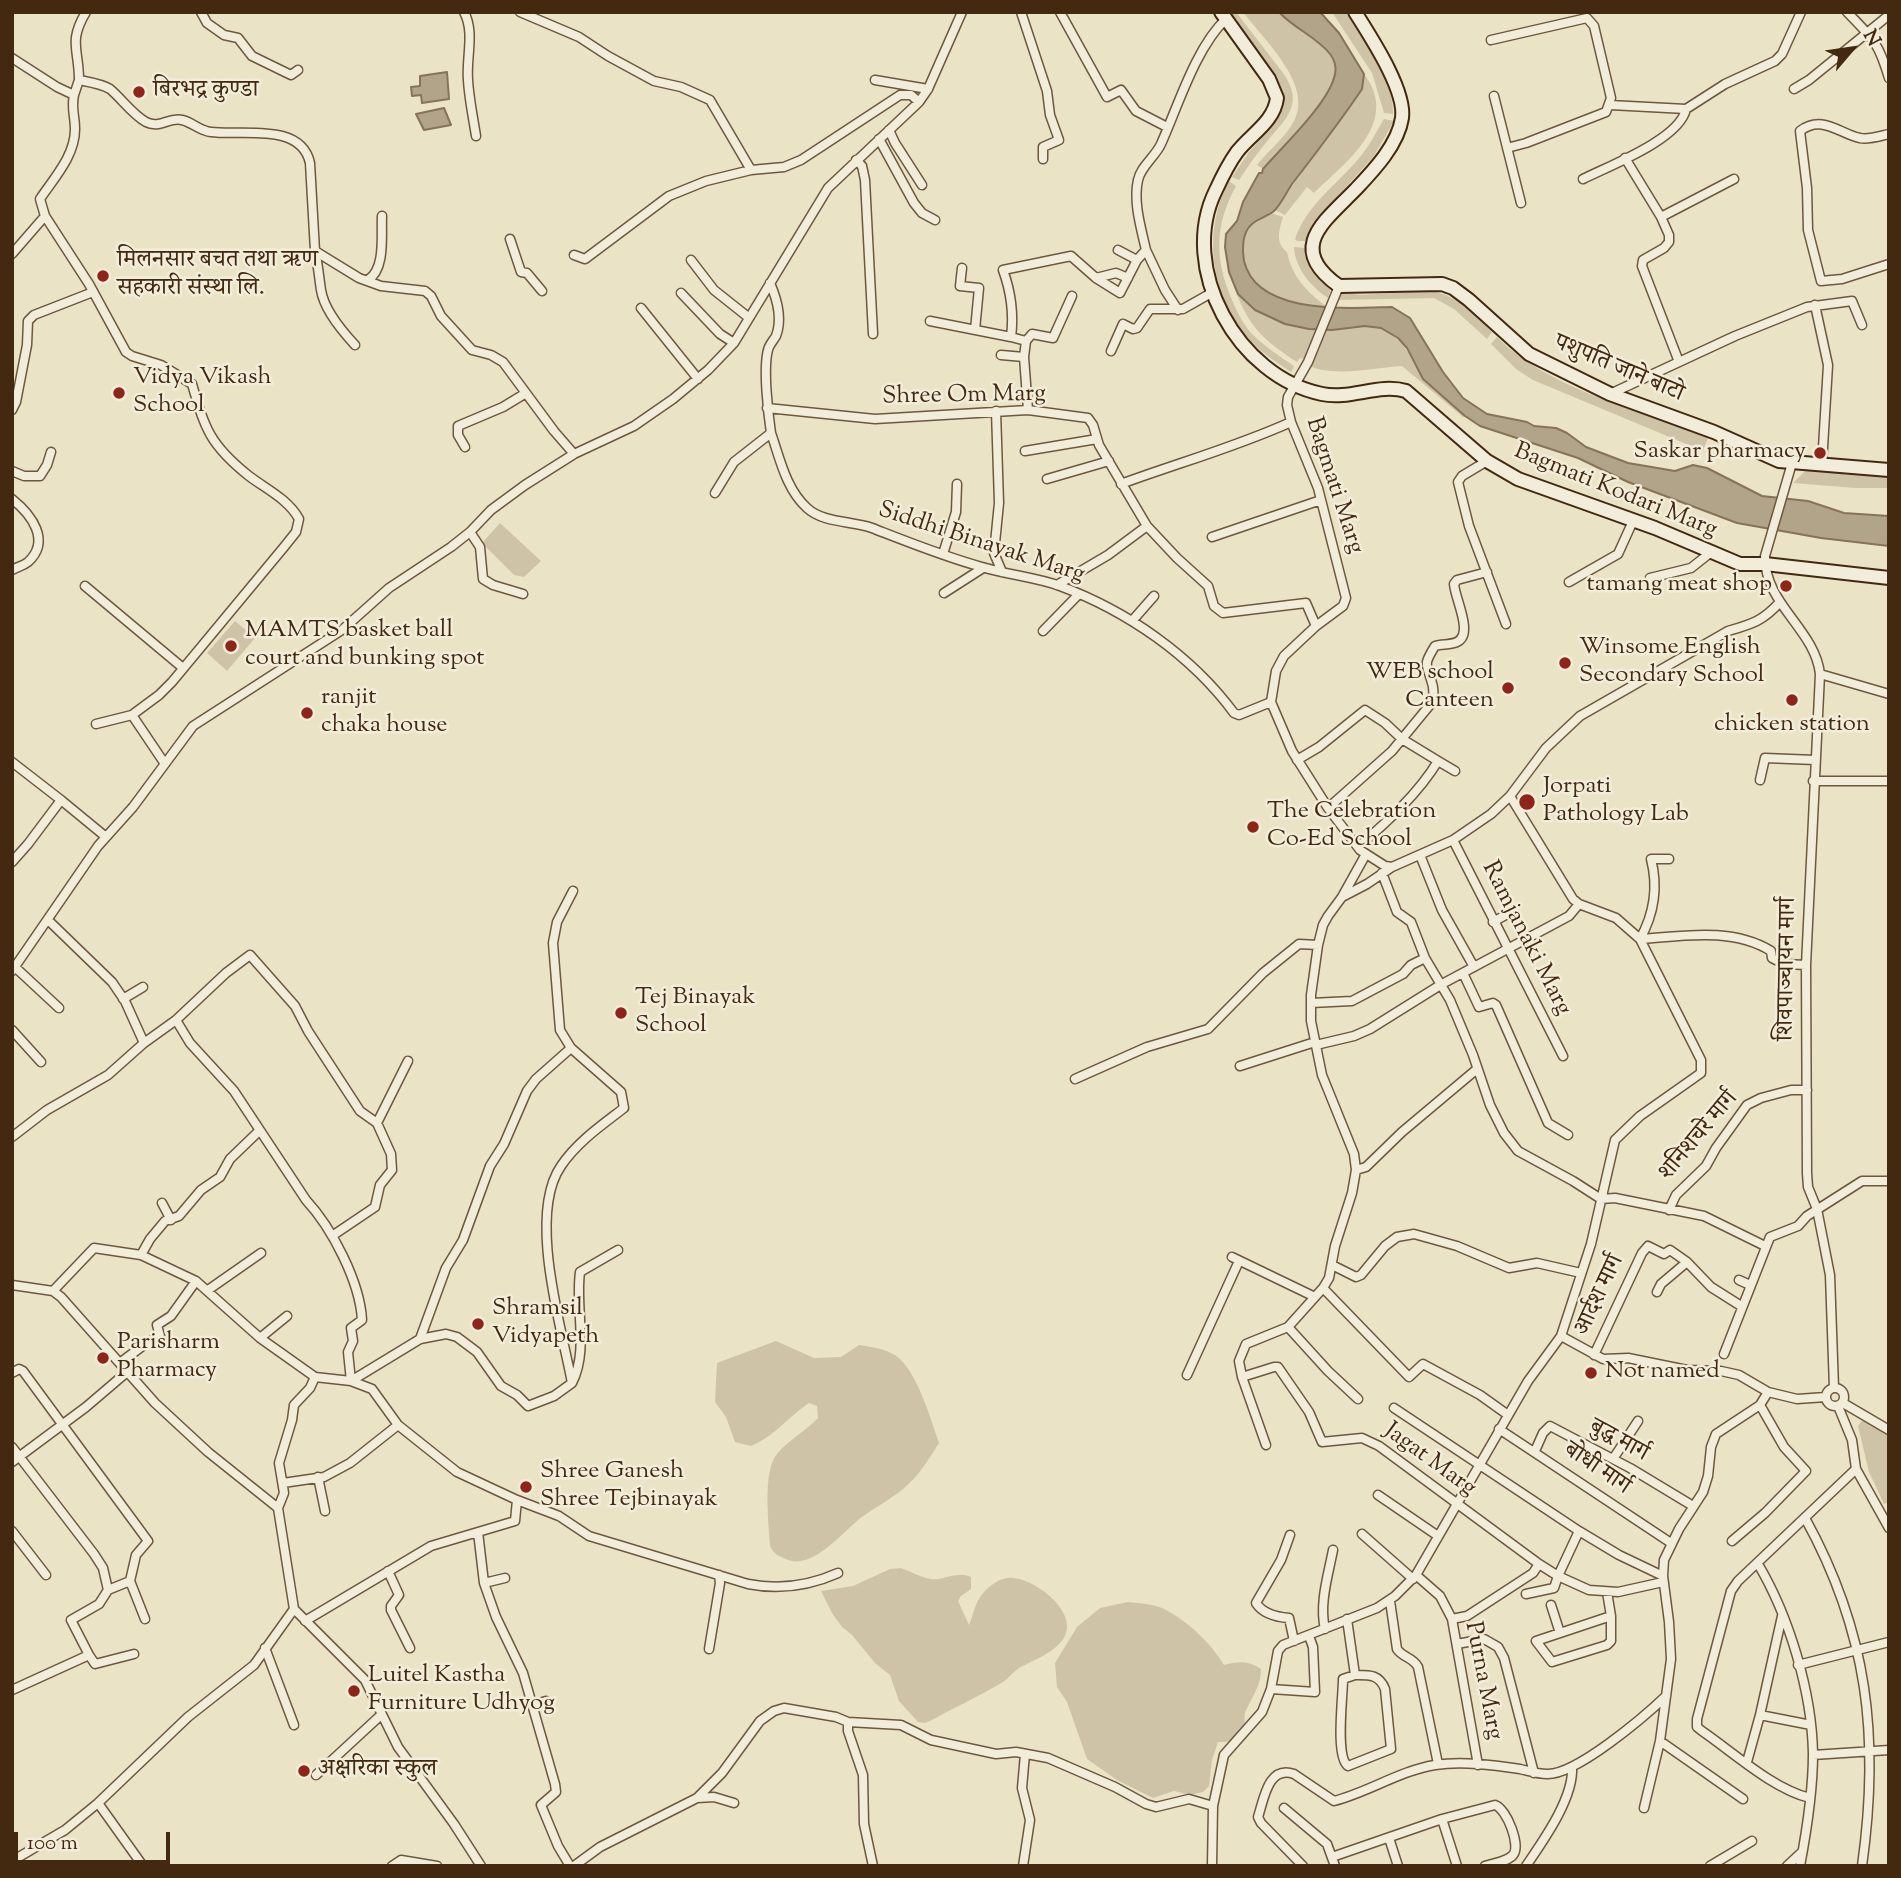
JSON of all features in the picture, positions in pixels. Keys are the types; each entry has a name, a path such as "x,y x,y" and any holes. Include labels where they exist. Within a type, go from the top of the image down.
{"main road":[{"path":"1339,286 1319,266 1312,243 1330,213 1373,170 1398,132 1402,117 1389,71 1355,12"},
{"name":"Bagmati Kodari Marg","path":"1224,16 1269,79 1277,98 1271,116 1237,152 1218,186 1207,213 1204,244 1213,292 1232,331 1241,344 1263,365 1310,391 1335,396 1390,388 1406,391 1487,461 1518,480 1633,521 1740,564 1765,564 1889,579"},
{"name":"पशुपति जाने बाटो","path":"1339,286 1442,284 1453,288 1529,354 1610,394 1714,432 1779,461 1889,470"}],"street":[{"path":"86,12 74,39 79,80 71,109 75,128 71,153 40,199 45,216 93,292 126,352 177,373 191,384 211,440 247,474 283,500 299,519 296,532 290,540 159,695 132,716 96,723"},
{"path":"201,12 207,23 224,35 238,38 252,55 291,75 298,70"},
{"path":"476,12 465,14 470,30 468,80 476,136"},
{"path":"522,12 579,37 654,81 681,87 710,100 751,170"},
{"path":"59,1008 14,969 106,836 132,807 193,726 342,630 389,588 470,532 491,510 525,485 573,454 627,430 698,379 728,352 828,188 919,102 928,89 962,12"},
{"path":"1021,12 1059,140 1043,147 1043,159"},
{"path":"1060,12 1107,97 1121,90 1136,111 1167,127"},
{"path":"1610,105 1686,109 1725,84 1775,61 1782,54 1801,12"},
{"path":"1847,12 1868,32 1882,56 1889,78"},
{"path":"1794,89 1889,15"},
{"path":"1178,310 1146,250 1138,207 1138,178 1152,160 1186,84 1224,16"},
{"path":"1491,40 1587,18 1594,26 1611,98 1606,112 1507,148"},
{"path":"12,58 74,95"},
{"path":"79,80 107,87 142,119 157,126 182,120 207,132 257,132 281,136 304,148 310,163 315,251 321,276 321,292 341,330 355,345"},
{"path":"875,80 928,89"},
{"path":"574,256 584,258 678,192 706,181 751,170 784,167 801,160 900,95 911,95 919,102"},
{"path":"1494,96 1521,203"},
{"path":"1583,179 1670,132 1684,116 1686,109"},
{"path":"1889,135 1861,138 1832,125 1806,126 1800,131 1807,188 1808,230 1821,281 1842,279 1889,264"},
{"path":"889,130 922,185"},
{"path":"879,139 914,203 922,213 935,220"},
{"path":"1625,158 1669,235 1669,242 1664,248 1643,260 1642,266 1679,362"},
{"path":"856,160 862,166 865,180 873,334"},
{"path":"1661,217 1734,178"},
{"path":"12,254 45,216"},
{"path":"368,281 376,272 380,254 382,216"},
{"path":"510,239 521,272 527,273 542,291"},
{"path":"1118,250 1138,260"},
{"path":"1011,337 1014,318 1003,270 1071,256 1096,278 1120,293 1146,250"},
{"path":"315,251 351,275 381,286 425,291 431,296 441,316 472,350 491,355 503,362 573,454"},
{"path":"691,260 714,290 748,317"},
{"path":"962,268 960,286 979,288 975,330"},
{"path":"1096,278 1116,273 1128,278"},
{"name":"Siddhi Binayak Marg","path":"770,283 778,306 779,321 777,334 768,350 767,408 771,433 792,493 809,511 819,517 864,525 983,568 1058,585 1132,621 1196,670 1234,713 1240,715 1271,702"},
{"path":"1295,384 1308,362 1339,286"},
{"path":"12,410 27,345 28,321 34,315 93,292"},
{"path":"1111,351 1123,324 1137,328 1150,309 1178,310 1213,292"},
{"path":"681,293 720,334 734,343"},
{"path":"1028,410 1024,357 1027,341 1032,334 1053,338 1072,296"},
{"path":"1610,394 1735,336 1815,305 1852,301 1862,326"},
{"path":"1815,305 1828,365 1822,464"},
{"path":"641,309 698,379"},
{"path":"930,321 1027,341"},
{"path":"1001,355 1024,357"},
{"name":"Bagmati Marg","path":"1271,702 1276,671 1284,656 1316,626 1343,606 1346,598 1318,488 1287,405 1295,384"},
{"path":"465,447 458,435 458,426 491,413 526,393"},
{"name":"Shree Om Marg","path":"767,408 874,419 1028,410 1088,418 1121,484 1147,526 1208,586 1218,610 1223,613 1306,603 1316,626"},
{"path":"996,411 999,503 995,553 1002,572"},
{"path":"1121,484 1248,441 1292,422"},
{"path":"715,493 734,462 771,433"},
{"path":"1025,451 1097,439"},
{"path":"12,471 23,476 40,476 51,452"},
{"path":"1047,479 1109,461"},
{"path":"1487,461 1462,476 1458,482 1469,526 1506,624"},
{"path":"1765,564 1792,463"},
{"path":"943,554 956,512 957,484"},
{"path":"12,499 30,517 40,539 39,547 29,561 12,570"},
{"path":"1212,537 1321,500"},
{"path":"1569,582 1618,554 1633,521"},
{"path":"1058,585 1108,555 1147,526"},
{"path":"470,532 480,547 483,579 493,585 523,594"},
{"path":"1650,579 1691,568 1710,552"},
{"name":"शिवपाञ्चायन मार्ग","path":"1765,564 1767,577 1780,602 1815,650 1820,674 1806,965 1808,1187 1817,1209 1830,1275 1835,1388"},
{"path":"944,593 983,568"},
{"path":"1328,808 1402,739 1434,700 1433,684 1425,668 1429,657 1435,646 1457,642 1463,636 1465,628 1454,584 1457,580 1487,572"},
{"path":"85,586 183,668"},
{"path":"1043,631 1079,594"},
{"path":"1132,621 1154,596"},
{"name":"Ramjanaki Marg","path":"1266,1445 1239,1361 1246,1344 1288,1327 1323,1288 1332,1265 1356,1170 1354,1154 1329,1096 1315,1044 1311,1003 1323,925 1342,897 1392,867 1453,840 1491,814 1510,796 1546,748 1580,716 1728,631 1767,617 1780,602"},
{"path":"1820,674 1889,694"},
{"path":"1271,702 1297,760 1328,808 1358,847 1385,866 1392,867"},
{"path":"1297,760 1319,747 1365,710 1385,723 1402,739 1455,771"},
{"path":"132,716 165,764"},
{"path":"1760,780 1765,758 1815,760"},
{"path":"1358,847 1428,778 1438,761"},
{"path":"12,762 106,836"},
{"path":"1814,780 1889,781"},
{"path":"1212,1866 1213,1806 1224,1755 1262,1712 1271,1689 1278,1651 1283,1645 1390,1601 1414,1577 1528,1381 1561,1336 1597,1224 1612,1147 1619,1135 1662,1098 1701,1073 1701,1060 1640,939 1616,918 1580,904 1567,891 1510,796"},
{"path":"12,862 61,800"},
{"name":"Ramjanaki Marg","path":"1453,840 1563,1056"},
{"path":"1342,897 1366,854"},
{"path":"1420,855 1442,911 1474,967"},
{"path":"1640,939 1648,923 1654,897 1651,859 1669,859"},
{"path":"1382,873 1397,912 1411,922 1425,958 1442,984 1464,1032 1490,1105 1504,1133 1518,1151 1601,1199 1615,1198 1704,1216 1765,1246"},
{"path":"572,1383 553,1295 547,1233 548,1202 559,1169 569,1155 588,1136 624,1108 621,1093 571,1048 560,1030 553,943 557,922 573,891"},
{"path":"1240,1066 1315,1044 1354,1036 1370,1029 1442,984 1569,916 1580,904"},
{"path":"1493,922 1511,912"},
{"path":"48,919 112,982 144,1043"},
{"path":"1640,939 1726,936 1762,946 1771,951 1772,958 1784,964 1806,965"},
{"path":"1075,1079 1147,1047 1208,1029 1263,973 1298,944 1318,946"},
{"path":"12,1137 47,1110 108,1075 250,955 295,1006 307,1031 360,1111 377,1123 391,1154 392,1170 380,1185 375,1207 332,1236"},
{"path":"1311,1003 1352,1000 1403,974 1411,965 1425,958"},
{"path":"1463,974 1479,1007 1493,1003 1496,1005 1548,1123 1567,1135"},
{"path":"123,999 143,988"},
{"path":"176,1020 190,1043 234,1091 332,1236 351,1275 362,1320 351,1328 353,1341 348,1352 351,1381"},
{"path":"12,1030 41,1062"},
{"path":"421,1339 446,1268 463,1240 490,1166 504,1144 527,1091 536,1079 571,1048"},
{"path":"377,1123 408,1061"},
{"path":"1356,1170 1366,1167 1402,1132 1477,1069"},
{"name":"शनिशचरे मार्ग","path":"1669,1210 1676,1195 1706,1166 1747,1105 1761,1098 1791,1090 1807,1090"},
{"path":"141,1255 150,1239 166,1222 190,1205 201,1190 220,1177 229,1159 260,1131"},
{"path":"1724,1354 1770,1237 1798,1226 1807,1216 1862,1181 1889,1181"},
{"path":"162,1203 171,1220"},
{"path":"1332,1265 1356,1277 1397,1237 1414,1234 1457,1246 1510,1268 1537,1263 1581,1273"},
{"name":"आर्दश मार्ग","path":"1594,1355 1642,1253 1648,1246 1664,1254 1670,1250 1687,1262"},
{"path":"53,1291 94,1248 141,1255 196,1281 260,1338 315,1377 351,1381 372,1389 398,1425 457,1472 559,1516 589,1535 767,1587 804,1584 838,1573"},
{"path":"351,1381 421,1339 446,1334 457,1337 485,1361 501,1386 517,1395 528,1406 554,1396 572,1383 579,1371 580,1272 618,1250"},
{"path":"208,1290 261,1253"},
{"path":"1187,1374 1236,1259 1315,1297"},
{"path":"1662,1288 1687,1262 1711,1287 1741,1306"},
{"path":"1739,1280 1750,1285"},
{"path":"120,1363 160,1336 157,1325 171,1315 196,1281"},
{"path":"12,1285 53,1291 70,1305 155,1403 208,1452 278,1508"},
{"path":"1323,1288 1409,1377 1423,1364 1480,1395 1508,1415"},
{"path":"260,1338 287,1316"},
{"path":"1288,1327 1358,1399"},
{"path":"1561,1336 1603,1359 1645,1360 1687,1370 1721,1371 1739,1376 1768,1392 1797,1399 1826,1397"},
{"name":"Jagat Marg","path":"1242,1377 1278,1367 1309,1412 1322,1442 1336,1438 1362,1438 1378,1446 1558,1576 1588,1590 1607,1592 1663,1579"},
{"path":"12,1373 19,1369 23,1371 148,1541 136,1555 130,1581 145,1619"},
{"path":"16,1460 127,1372"},
{"path":"315,1377 310,1388 294,1405 279,1463 284,1483 278,1508 294,1609 365,1680 398,1747 481,1866"},
{"path":"1889,1430 1841,1404 1830,1405 1827,1392 1835,1388 1844,1394 1841,1404 1852,1440 1856,1469 1889,1528"},
{"path":"1644,1808 1660,1741 1671,1641 1663,1579 1664,1560 1706,1484 1711,1447 1716,1434 1760,1405 1768,1392"},
{"path":"1732,1541 1765,1513 1806,1471 1784,1447 1760,1405"},
{"path":"1394,1408 1579,1531 1663,1579"},
{"path":"1613,1459 1639,1421"},
{"path":"284,1483 324,1477 350,1463 398,1425"},
{"name":"बुद्ध मार्ग","path":"1535,1451 1550,1426 1693,1506"},
{"name":"बोधी मार्ग","path":"1499,1429 1671,1543"},
{"path":"12,1447 16,1460 94,1554 103,1568 108,1590"},
{"path":"1810,1798 1795,1794 1702,1731 1697,1727 1697,1719 1731,1591 1738,1581 1856,1469"},
{"path":"318,1477 325,1511"},
{"path":"1378,1495 1438,1536"},
{"path":"305,1621 431,1546 515,1521 517,1500"},
{"path":"1805,1518 1837,1586 1857,1651 1866,1702 1871,1785 1862,1866"},
{"path":"12,1531 46,1575"},
{"path":"1525,1594 1555,1588 1579,1531"},
{"path":"478,1532 484,1583 496,1617 523,1673 556,1792 541,1805 558,1846 572,1866 600,1847 697,1798 722,1773 760,1721 774,1711 784,1709 836,1717 848,1722 901,1725 931,1740 996,1754 1025,1754 1048,1758 1156,1807 1189,1799 1213,1806"},
{"name":"Purna Marg","path":"1362,1534 1440,1597 1451,1619 1457,1644 1478,1765"},
{"path":"1290,1535 1281,1560 1256,1603 1269,1614 1289,1618 1294,1641"},
{"path":"1325,1629 1322,1619 1333,1550"},
{"path":"1451,1619 1467,1616 1533,1573 1539,1564"},
{"path":"1758,1564 1783,1615 1798,1665 1811,1725 1813,1755 1810,1798 1800,1866"},
{"path":"388,1571 399,1595 391,1610 410,1648"},
{"path":"709,1649 719,1575"},
{"path":"484,1583 505,1578"},
{"path":"130,1581 108,1590 99,1604 71,1620 95,1664 134,1654"},
{"path":"1607,1592 1611,1616 1611,1641 1607,1645 1552,1662 1536,1640 1611,1616"},
{"path":"1390,1601 1397,1649 1399,1653 1415,1660 1418,1667 1438,1765"},
{"path":"1550,1605 1560,1633"},
{"path":"12,1861 65,1830 98,1803 188,1717 254,1665 294,1609"},
{"path":"1747,1762 1783,1615"},
{"path":"1347,1619 1355,1675"},
{"path":"1271,1689 1315,1692 1313,1647 1309,1636"},
{"path":"1457,1644 1484,1639 1498,1647 1504,1658 1534,1773"},
{"path":"1798,1665 1889,1642"},
{"path":"265,1648 294,1725"},
{"path":"12,1690 89,1655"},
{"path":"1355,1675 1372,1675 1382,1682 1391,1749 1348,1766 1342,1760 1340,1746 1343,1679 1355,1675"},
{"path":"1303,1866 1258,1817 1270,1782 1277,1774 1294,1774 1334,1801 1371,1789 1411,1769 1438,1765 1478,1765 1558,1774 1639,1720 1666,1696"},
{"path":"533,1705 546,1701"},
{"path":"316,1775 381,1715"},
{"path":"1760,1715 1811,1725"},
{"path":"848,1722 848,1731 863,1776 864,1824 873,1866"},
{"path":"1660,1741 1743,1799"},
{"path":"1813,1755 1889,1750"},
{"path":"1023,1866 1030,1820 1022,1788 1025,1754"},
{"path":"1526,1866 1569,1792 1573,1778 1572,1767"},
{"path":"697,1798 714,1797 734,1803"},
{"path":"98,1803 142,1865"},
{"path":"1284,1808 1326,1844 1333,1861 1442,1819 1495,1805 1504,1809 1516,1844 1515,1851 1507,1859 1485,1866"},
{"path":"1442,1819 1457,1866"},
{"path":"1389,1838 1398,1866"},
{"path":"1710,1866 1752,1841"},
{"path":"1787,1866 1802,1852"},
{"path":"392,1866 401,1860 437,1866"}],"shaded area":[{"path":"1229,12 1236,12 1283,73 1293,94 1290,112 1239,180 1232,177 1276,121 1285,98 1276,78"},
{"path":"1243,12 1279,12 1324,47 1334,61 1336,73 1316,109 1263,169 1257,165 1295,119 1297,91 1283,62"},
{"path":"1279,12 1320,12 1339,33 1364,74 1362,89 1279,205 1248,228 1244,237 1244,261 1252,279 1267,292 1307,305 1392,307 1410,318 1443,372 1463,398 1487,414 1527,422 1534,426 1556,428 1586,447 1628,463 1675,471 1693,465 1707,468 1762,496 1808,501 1844,513 1889,516 1889,546 1821,538 1737,523 1628,482 1578,458 1480,426 1423,379 1407,348 1398,338 1381,328 1365,326 1332,330 1309,329 1285,324 1255,310 1238,294 1229,272 1226,234 1237,221 1243,202 1259,173 1262,173 1315,110 1331,85 1336,71 1333,58 1325,48"},
{"path":"1332,12 1346,12 1369,47 1384,73 1393,114 1384,113 1372,73"},
{"path":"447,72 449,99 422,103 421,95 412,96 411,87 420,86 420,76"},
{"path":"1364,74 1374,92 1376,108 1373,125 1365,140 1341,168 1314,193 1307,187 1285,215 1275,210 1362,89"},
{"path":"444,108 451,125 424,130 416,114"},
{"path":"1384,119 1394,121 1374,156 1318,218 1305,241 1297,241 1295,239 1307,215 1360,157"},
{"path":"1229,181 1236,186 1221,224 1219,250 1228,290 1247,328 1266,347 1294,366 1291,372 1248,338 1225,303 1218,283 1213,241 1215,220"},
{"path":"1271,213 1283,217 1279,240 1297,276 1307,290 1327,307 1285,299 1260,285 1250,275 1244,263 1243,248 1248,229"},
{"path":"1294,247 1306,248 1312,269 1331,287 1328,298 1305,276 1297,262"},
{"path":"1229,272 1238,294 1249,305 1282,323 1321,330 1367,326 1386,331 1405,347 1425,380 1465,416 1402,366 1336,371 1314,368 1311,366 1311,360 1300,358 1297,362 1270,343 1253,324 1240,302"},
{"path":"1423,291 1444,294 1453,299 1492,332 1487,339 1454,309 1434,298 1338,300 1341,292 1360,295"},
{"path":"1497,337 1542,371 1569,385 1708,438 1703,451 1533,380 1516,369 1491,344"},
{"path":"1808,468 1842,474 1889,477 1889,488 1793,483"},
{"path":"500,523 541,561 524,577 514,575 482,543"},
{"name":"MAMTS basket ball court and bunking spot","path":"235,621 255,638 227,671 207,653"},
{"path":"776,1341 814,1358 841,1357 859,1345 881,1349 896,1356 913,1376 939,1443 903,1489 862,1517 827,1548 806,1560 796,1561 778,1556 770,1546 768,1485 772,1462 781,1449 818,1418 817,1406 809,1403 767,1437 751,1446 735,1442 726,1417 715,1402 717,1363"},
{"path":"1864,1418 1889,1435 1889,1502 1884,1504 1869,1472 1858,1426"},
{"path":"901,1568 930,1579 955,1575 971,1577 971,1589 958,1601 969,1625 979,1599 991,1585 1007,1578 1029,1582 1051,1597 1060,1607 1067,1628 1064,1638 1049,1652 1019,1668 994,1687 932,1720 918,1722 899,1701 890,1675 875,1663 842,1627 821,1591 853,1586 890,1569"},
{"path":"1128,1602 1158,1607 1171,1613 1205,1640 1224,1665 1243,1662 1261,1669 1258,1685 1245,1712 1245,1724 1234,1739 1218,1742 1212,1760 1209,1786 1203,1792 1190,1795 1174,1791 1153,1798 1117,1780 1087,1759 1067,1702 1057,1687 1055,1663 1077,1627 1100,1608"}],"place":[{"name":"बिरभद्र कुण्डा","path":"139,92"},
{"name":"मिलनसार बचत तथा ऋण सहकारी संस्था लि.","path":"103,276"},
{"name":"Vidya Vikash School","path":"119,393"},
{"name":"Saskar pharmacy","path":"1820,453"},
{"name":"tamang meat shop","path":"1786,586"},
{"name":"MAMTS basket ball court and bunking spot","path":"231,646"},
{"name":"Winsome English Secondary School","path":"1565,663"},
{"name":"WEB school Canteen","path":"1508,688"},
{"name":"chicken station","path":"1792,700"},
{"name":"ranjit chaka house","path":"307,713"},
{"name":"Jorpati Pathology Lab","path":"1527,802"},
{"name":"The Celebration Co-Ed School","path":"1253,827"},
{"name":"Tej Binayak School","path":"621,1013"},
{"name":"Shramsil Vidyapeth","path":"478,1324"},
{"name":"Parisharm Pharmacy","path":"103,1358"},
{"name":"Not named","path":"1591,1373"},
{"name":"Shree Ganesh Shree Tejbinayak","path":"526,1487"},
{"name":"Luitel Kastha Furniture Udhyog","path":"354,1691"},
{"name":"अक्षरिका स्कुल","path":"304,1771"}]}
